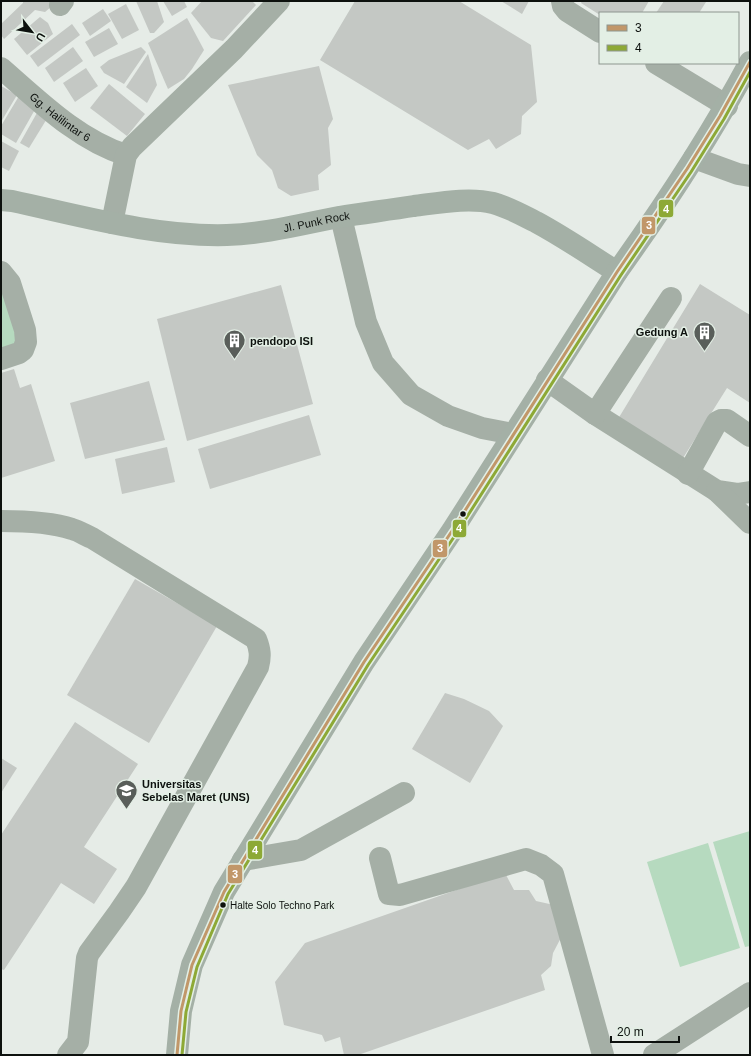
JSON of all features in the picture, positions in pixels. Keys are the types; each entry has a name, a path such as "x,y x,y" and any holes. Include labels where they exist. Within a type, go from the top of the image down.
{"main road":[{"path":"177,1055 181,1011 192,965 224,892 364,662 452,531 617,272 645,233 694,158 727,106 750,62"},
{"name":"Jl. Punk Rock","path":"1,200 112,222 169,232 197,235 255,233 341,217 430,204 465,201 492,203 514,210 549,229 617,272"}],"street":[{"path":"112,222 126,155 132,147 234,49 279,1"},
{"path":"562,1 562,6 567,11 599,31"},
{"path":"658,64 727,106"},
{"name":"Gg. Halilintar 6","path":"1,68 65,122 107,149 126,155"},
{"path":"694,158 738,174 750,176"},
{"path":"341,217 366,322 383,363 411,395 448,416 482,428 513,434"},
{"path":"1,272 10,283 25,330 26,342 23,350 19,353 1,359"},
{"path":"595,414 671,298"},
{"path":"547,380 595,414 717,491 750,523"},
{"path":"688,474 717,422 727,420 750,436"},
{"path":"717,491 737,494 750,492"},
{"path":"1,521 47,524 72,529 92,538 256,639 260,647 261,657 258,667 136,887 88,953 78,1042 68,1055"},
{"path":"243,860 301,850 404,794"},
{"path":"380,858 389,894 400,896 526,859 541,865 553,874 603,1055"},
{"path":"654,1055 750,992"}],"green space":[{"path":"1,288 12,318 17,344 1,352"},
{"path":"750,831 750,946 745,947 713,842"},
{"path":"708,843 740,948 680,967 647,862"}],"building":[{"path":"23,1 58,1 45,12 35,10 4,39 1,35 1,24 23,3"},
{"path":"136,1 157,1 164,22 154,33 150,33"},
{"path":"163,1 184,1 187,7 172,16"},
{"path":"202,1 252,1 256,5 223,41 211,38 191,13"},
{"path":"355,1 459,1 531,45 537,102 522,116 521,134 496,149 489,139 468,150 320,60"},
{"path":"501,1 529,1 522,14"},
{"path":"582,1 649,1 643,12 599,12 599,14 581,3"},
{"path":"664,1 706,2 700,12 657,12"},
{"path":"126,4 139,30 122,39 108,14"},
{"path":"103,9 111,21 90,36 82,23"},
{"path":"40,17 48,23 53,34 27,55 14,39"},
{"path":"187,18 204,50 184,79 168,89 148,43"},
{"path":"72,24 80,35 38,67 30,56"},
{"path":"109,28 118,44 94,57 85,42"},
{"path":"73,47 83,61 54,82 45,68"},
{"path":"141,47 146,52 124,84 104,73 100,67 109,60"},
{"path":"148,54 157,85 147,103 126,87"},
{"path":"319,66 333,119 328,128 331,165 318,175 319,190 291,196 278,188 272,170 257,155 228,85"},
{"path":"86,68 98,86 75,102 63,83"},
{"path":"109,84 145,114 127,136 90,108"},
{"path":"1,86 17,95 1,122"},
{"path":"19,96 37,106 16,143 1,134 1,126"},
{"path":"38,111 48,117 29,148 20,143"},
{"path":"1,141 19,151 9,171 1,167"},
{"name":"Gedung A","path":"700,284 750,315 750,403 727,388 683,458 618,419"},
{"name":"pendopo ISI","path":"281,285 313,404 187,441 157,319"},
{"path":"14,369 20,388 31,384 55,461 1,478 1,373"},
{"path":"149,381 165,440 85,459 70,403"},
{"path":"309,415 321,455 210,489 198,449"},
{"path":"167,447 175,482 122,494 115,459"},
{"path":"135,579 217,626 149,743 67,695"},
{"path":"445,693 464,699 489,711 503,726 470,783 412,749"},
{"path":"75,722 138,764 84,847 117,869 94,904 61,883 4,970 1,969 1,835"},
{"path":"1,758 17,768 1,793"},
{"path":"505,873 514,890 529,890 536,901 554,905 565,930 553,953 551,966 541,975 545,990 358,1055 344,1055 340,1037 325,1042 322,1035 284,1025 275,982 305,943"}],"transit line":[{"name":"3","path":"177,1055 181,1011 192,965 224,892 364,662 452,531 617,272 687,169 720,116 750,62"},
{"name":"4","path":"182,1055 186,1012 197,967 228,894 368,665 456,534 621,275 691,172 724,119 750,72"}],"place":[{"name":"Gedung A","path":"704,352"},
{"name":"pendopo ISI","path":"235,360"},
{"name":"Universitas Sebelas Maret (UNS)","path":"127,810"},
{"name":"Halte Solo Techno Park","path":"223,905"}]}
